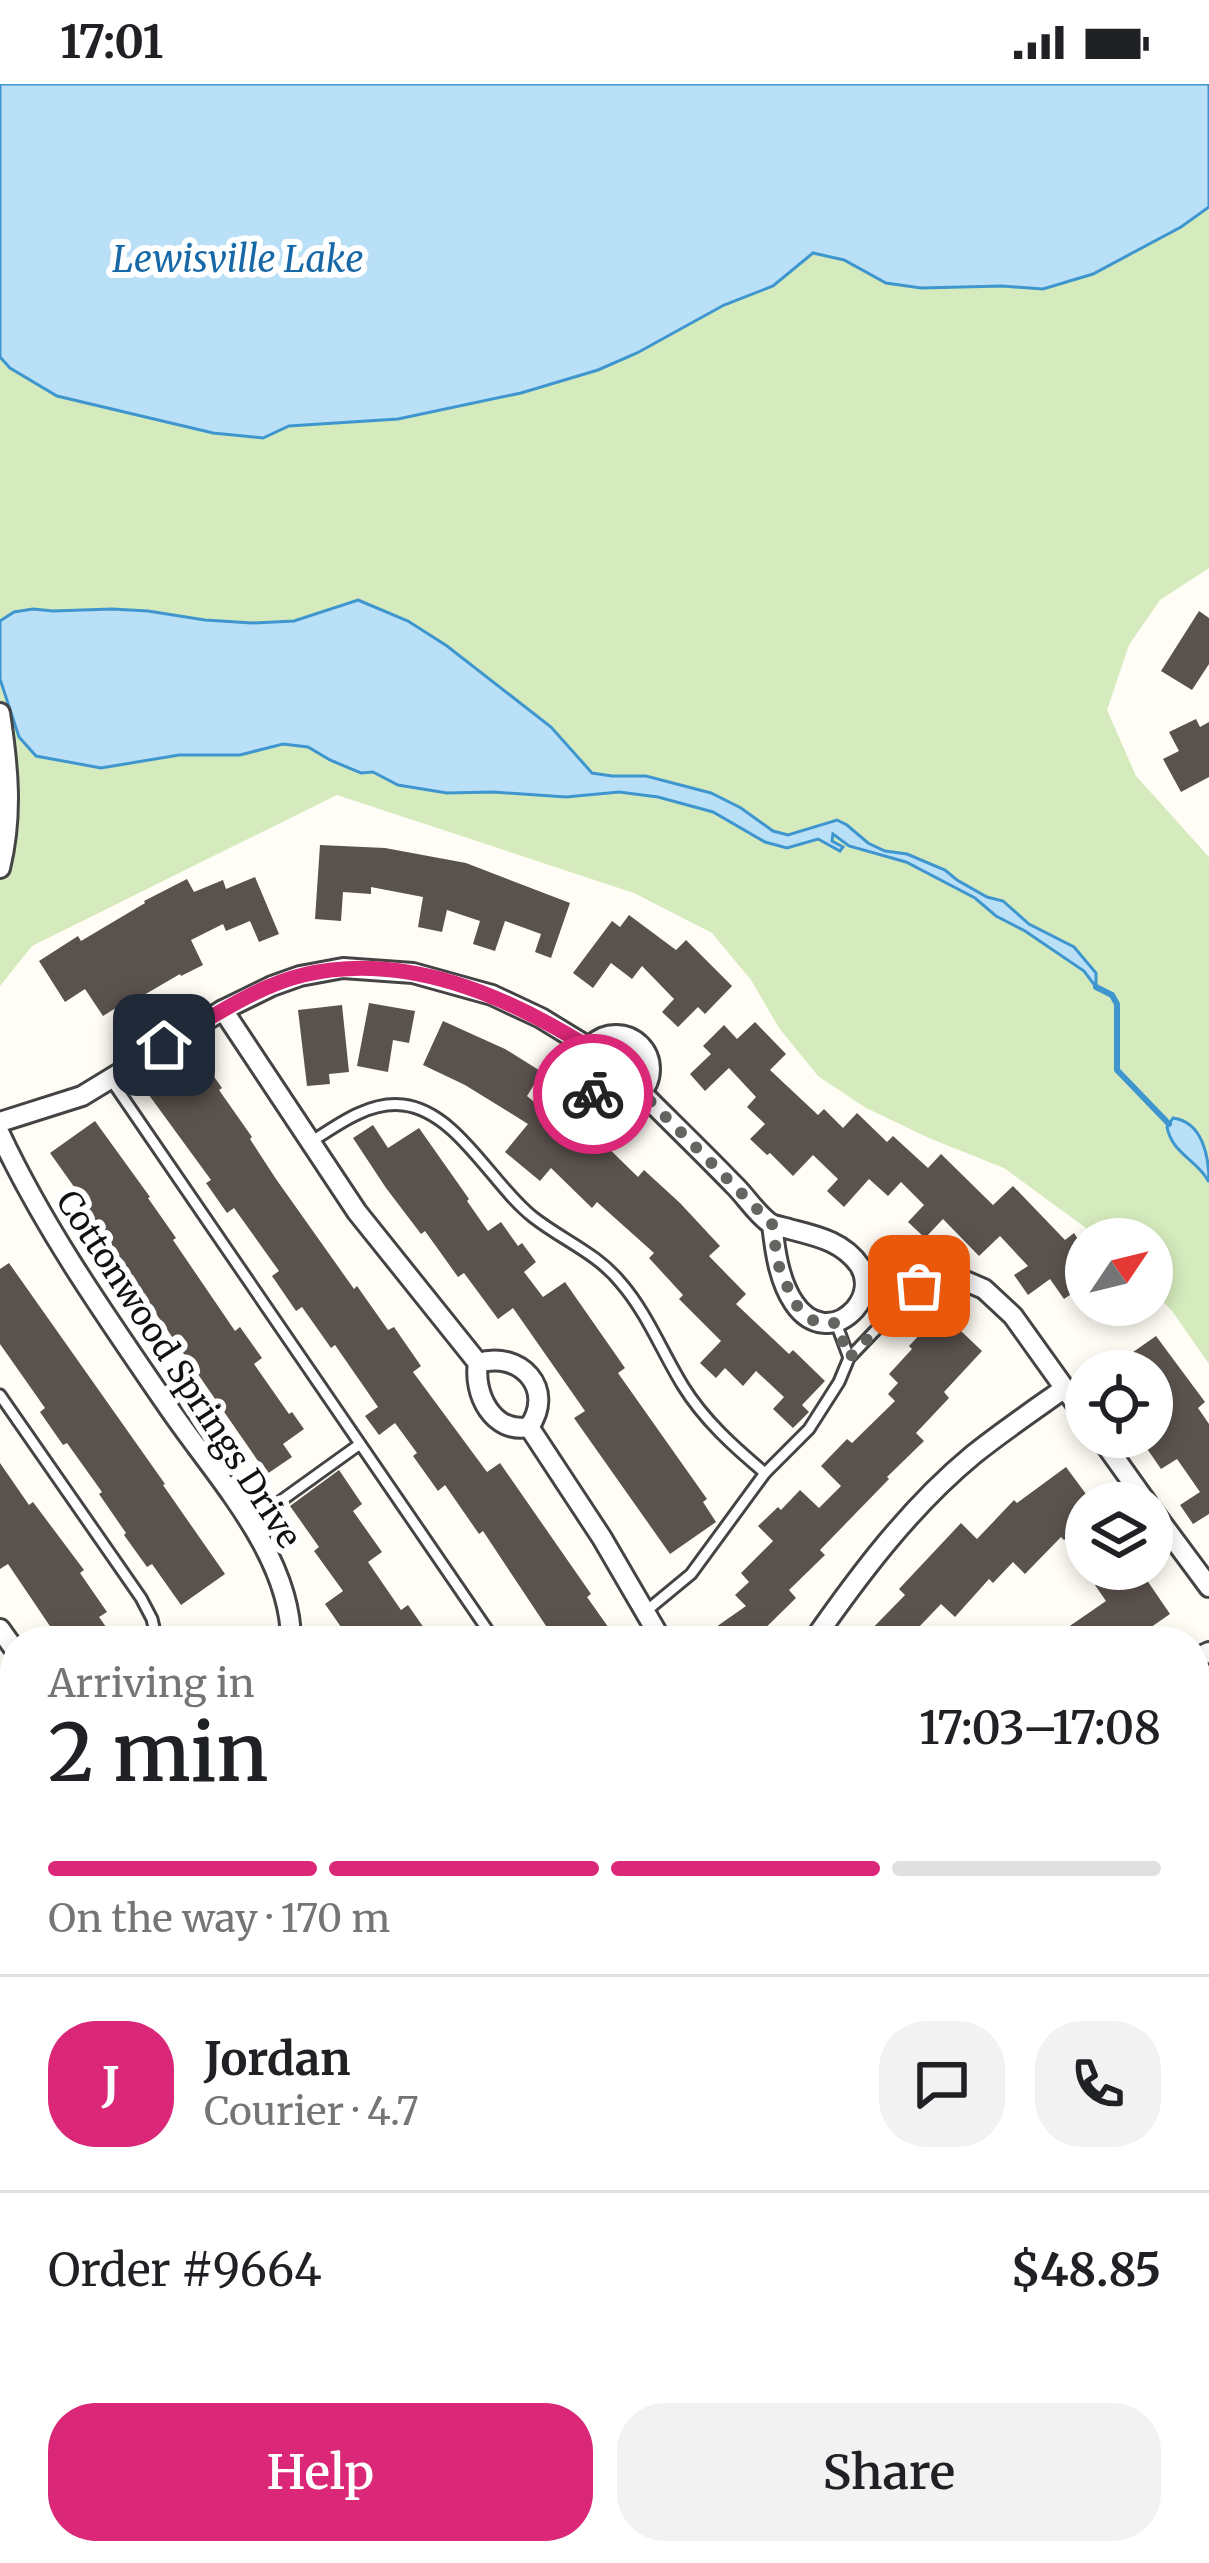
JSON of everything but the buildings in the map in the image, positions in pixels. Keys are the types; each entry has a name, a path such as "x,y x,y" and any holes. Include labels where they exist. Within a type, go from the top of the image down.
{"street":[{"path":"0,713 9,810 0,868"},
{"path":"0,1122 66,1102 111,1080 223,1010 300,976 343,968 413,973 492,995 590,1048"},
{"path":"223,1010 389,1255 478,1364 477,1388 489,1410 507,1426 529,1427 538,1407 531,1377 508,1360 478,1364"},
{"path":"613,1035 638,1043 650,1067 642,1093 619,1103 594,1096 582,1072 590,1048 613,1035"},
{"path":"642,1093 772,1224 837,1244 863,1271 866,1285 855,1310 836,1323 815,1322 794,1303 778,1264 772,1224"},
{"name":"Cottonwood Springs Drive","path":"0,1134 49,1226 250,1523 285,1590 289,1626"},
{"path":"823,1626 866,1565 970,1458 1065,1388 1013,1316 984,1289 935,1268"},
{"path":"529,1427 653,1626"},
{"path":"1173,1539 1209,1587"}],"lane":[{"path":"111,1080 486,1626"},
{"path":"310,1142 374,1108 405,1105 439,1118 534,1219 607,1267 624,1286 696,1405 764,1473"},
{"path":"645,1612 692,1574 764,1473 808,1429 849,1358 935,1268"},
{"path":"836,1323 849,1358"},
{"path":"0,1395 140,1598 154,1626"},
{"path":"250,1523 359,1444"}],"path":[{"path":"863,1271 885,1265 935,1268"}],"green space":[{"path":"1209,207 1209,568 1160,600 1129,645 1107,710 1136,776 1209,857 1209,1364 1173,1312 1173,1218 1072,1218 1004,1168 866,1108 818,1076 712,933 634,893 337,795 32,946 0,986 0,357 57,396 213,433 263,438 288,426 398,419 521,393 637,353 724,305 773,286 813,253 844,260 886,283 921,288 1043,289 1093,274"}],"water":[{"name":"Lewisville Lake","path":"0,84 1209,84 1209,207 1093,274 1043,289 921,288 886,283 844,260 813,253 773,286 724,305 598,370 521,393 398,419 289,426 263,438 213,433 57,396 0,357"},
{"path":"358,600 408,621 447,646 551,727 592,773 646,776 711,793 773,831 788,835 837,820 868,843 945,870 987,897 1003,901 1029,924 1074,947 1096,973 1096,987 1084,971 975,898 906,862 849,846 833,834 832,841 843,847 840,851 818,839 787,848 765,842 713,812 658,797 619,792 566,797 447,793 398,785 308,747 283,744 240,755 179,755 101,768 36,756 19,737 0,679 0,621 14,612 112,609 252,623 294,621"},
{"path":"1173,1118 1198,1133 1206,1152 1209,1182 1170,1136 1167,1127"}],"waterway":[{"path":"1096,987 1112,995 1117,1004 1117,1070 1169,1124"}],"way so far":[{"path":"593,1094 619,1103 642,1093 737,1187 772,1224 778,1264 794,1303 815,1322 836,1323 849,1358 919,1286"}],"route":[{"path":"164,1045 223,1010 300,976 343,968 385,969 452,982 541,1018 590,1048 582,1072 593,1094"}]}
